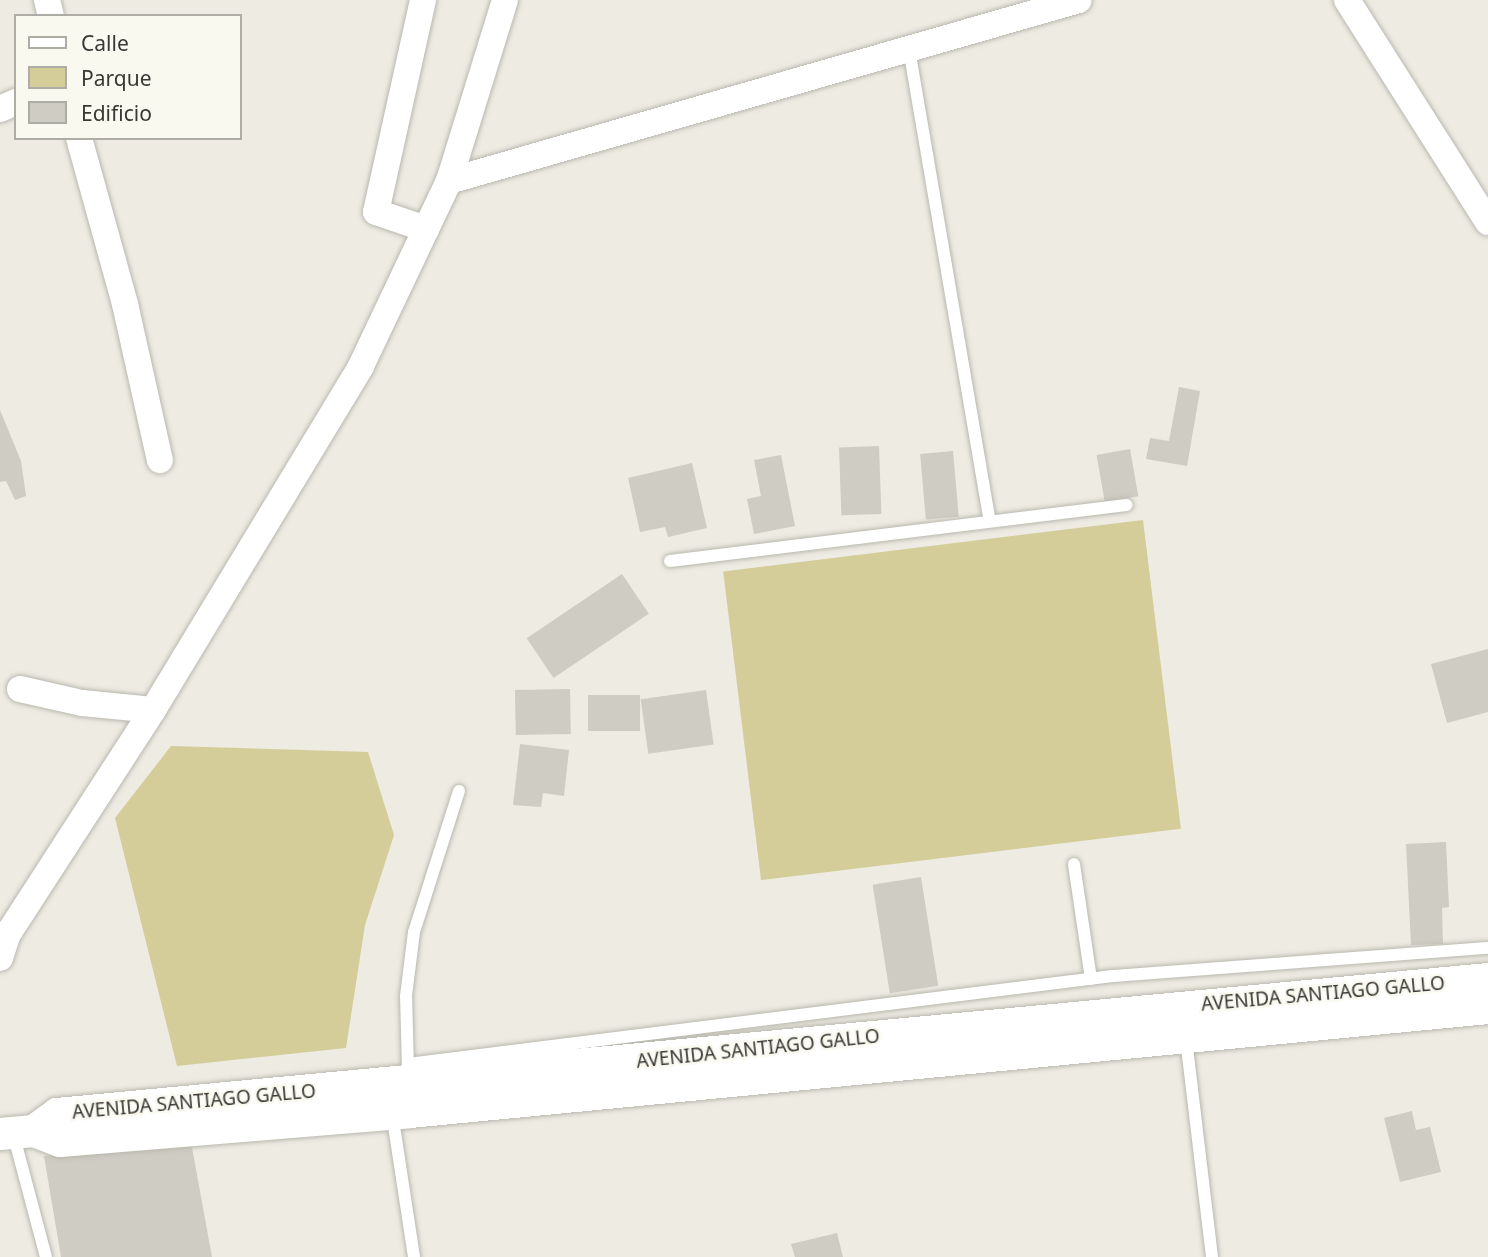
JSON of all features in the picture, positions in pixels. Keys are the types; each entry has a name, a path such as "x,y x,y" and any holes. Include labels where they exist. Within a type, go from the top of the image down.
{"street":[{"path":"423,0 376,212 426,229"},
{"path":"0,958 8,934 153,710 361,366 449,181 505,0"},
{"path":"449,181 1079,0"},
{"path":"1347,0 1488,222"},
{"path":"80,140 125,304 160,460"},
{"path":"20,690 82,703 153,710"},
{"name":"AVENIDA SANTIAGO GALLO","path":"1183,1022 1488,979"},
{"name":"AVENIDA SANTIAGO GALLO","path":"16,1132 60,1141 401,1091 1183,1022 1488,1008"}],"lane":[{"path":"909,49 989,519"},
{"path":"670,561 989,519 1127,505"},
{"path":"414,1257 401,1091 406,996 414,932 458,791"},
{"path":"1074,864 1091,979"},
{"path":"401,1091 1091,979 1488,948"},
{"path":"1183,1022 1212,1257"},
{"path":"16,1132 46,1257"}],"green space":[{"path":"1143,520 1181,829 761,880 723,572"},
{"path":"171,746 368,752 394,835 365,925 346,1048 177,1066 115,818"}],"building":[{"path":"1179,387 1200,391 1187,466 1146,459 1150,438 1169,441"},
{"path":"0,410 21,461 26,496 15,500 6,481 0,482"},
{"path":"879,446 881,514 841,515 839,447"},
{"path":"1130,449 1138,496 1105,502 1097,455"},
{"path":"953,451 959,517 926,520 920,454"},
{"path":"781,455 795,526 754,534 747,499 761,496 754,460"},
{"path":"692,463 707,528 668,537 665,527 640,532 628,478"},
{"path":"622,574 649,614 554,678 527,638"},
{"path":"1488,649 1488,712 1447,723 1431,664"},
{"path":"570,689 571,734 516,735 515,690"},
{"path":"706,690 714,744 648,754 641,699"},
{"path":"588,695 640,695 640,731 588,731"},
{"path":"520,744 569,750 564,796 543,793 541,807 513,805"},
{"path":"1446,842 1449,907 1442,908 1443,944 1411,945 1406,844"},
{"path":"921,877 938,986 890,993 873,885"},
{"path":"1412,1111 1416,1130 1430,1127 1441,1172 1400,1182 1384,1118"},
{"path":"191,1142 212,1257 61,1257 44,1156"},
{"path":"837,1233 843,1257 795,1257 791,1244"}]}
